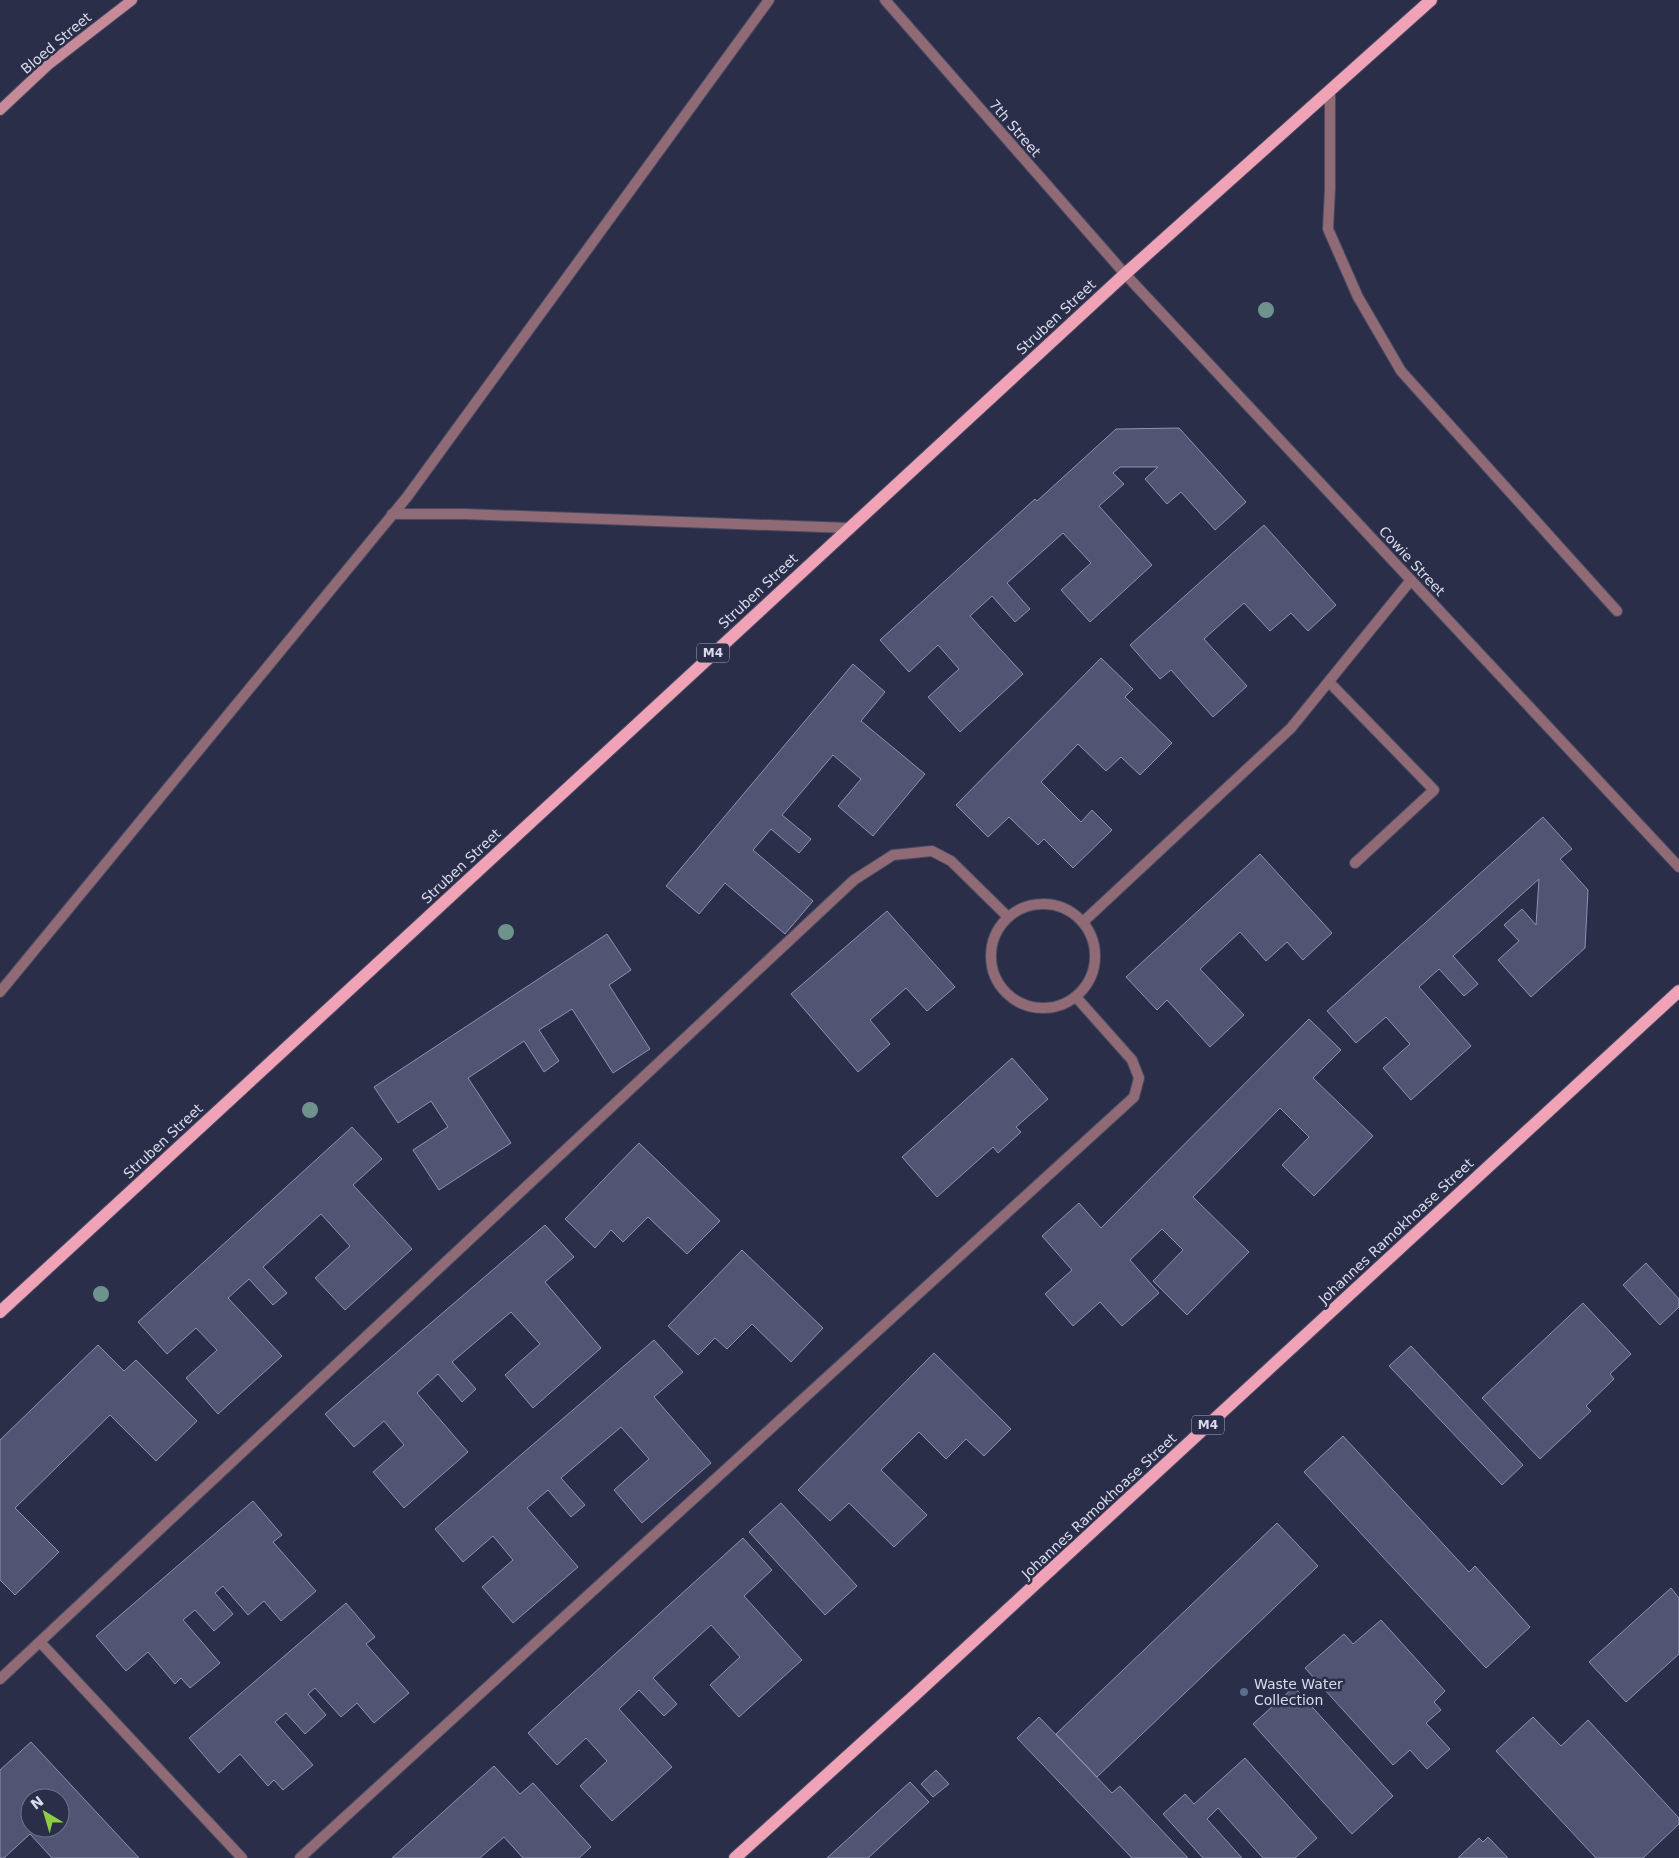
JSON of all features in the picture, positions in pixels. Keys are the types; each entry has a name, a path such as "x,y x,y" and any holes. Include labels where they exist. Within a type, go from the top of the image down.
{"main road":[{"name":"Bloed Street","path":"0,110 48,65 132,0"},
{"name":"Struben Street","path":"0,1312 1125,274 1431,0"},
{"name":"Johannes Ramokhoase Street","path":"735,1858 916,1695 1679,991"}],"street":[{"path":"0,992 412,489 769,0"},
{"name":"7th Street","path":"885,0 1125,274"},
{"path":"1330,90 1328,229 1358,297 1401,371 1617,612"},
{"name":"Cowie Street","path":"1125,274 1679,867"},
{"path":"392,514 465,514 849,528"},
{"path":"1082,922 1291,728 1411,580"},
{"path":"1329,682 1434,790 1355,863"},
{"path":"0,1679 854,880 893,855 932,851 951,861 1008,918"},
{"path":"1038,904 1055,905 1070,911 1082,922 1092,936 1095,952 1094,969 1087,984 1076,997 1060,1005 1043,1008 1025,1005 1010,996 998,983 992,966 991,949 997,932 1008,918 1022,908 1038,904"},
{"path":"300,1858 1134,1097 1139,1078 1132,1060 1076,997"},
{"path":"40,1642 242,1858"}],"building":[{"path":"1179,428 1246,502 1215,530 1181,492 1167,504 1145,479 1158,467 1120,467 1113,473 1124,484 1099,506 1152,565 1090,622 1061,590 1091,563 1063,533 1007,583 1030,609 1015,622 992,596 970,616 1023,674 960,732 928,697 959,669 938,645 909,672 880,640 1035,499 1037,501 1116,429"},
{"path":"1264,525 1336,605 1308,631 1291,613 1270,631 1244,603 1204,639 1247,686 1213,717 1171,670 1160,679 1130,645"},
{"path":"1101,658 1133,689 1125,697 1172,743 1140,775 1121,757 1106,771 1078,744 1041,782 1081,822 1092,810 1112,830 1073,868 1044,839 1038,845 1009,817 988,837 956,805"},
{"path":"853,664 885,692 861,721 925,774 873,836 838,806 861,779 833,755 782,815 811,839 799,853 771,829 753,850 813,901 785,934 725,883 699,914 666,886"},
{"path":"1543,817 1572,849 1560,859 1588,890 1585,948 1531,997 1498,960 1519,941 1504,925 1522,909 1536,925 1539,879 1453,956 1478,984 1464,996 1439,969 1419,987 1471,1046 1411,1100 1383,1068 1410,1044 1386,1017 1356,1043 1327,1011"},
{"path":"1260,854 1332,933 1303,960 1287,942 1266,961 1240,932 1200,969 1244,1015 1210,1047 1167,1000 1157,1010 1126,977"},
{"path":"887,911 955,987 927,1011 906,988 870,1020 890,1044 858,1072 791,994"},
{"path":"607,934 631,970 609,985 650,1049 613,1073 572,1009 539,1030 559,1061 544,1072 524,1041 468,1078 511,1143 439,1190 413,1150 448,1127 431,1101 398,1123 374,1087"},
{"path":"1309,1019 1341,1050 1313,1078 1373,1136 1314,1196 1282,1165 1309,1137 1280,1108 1193,1197 1249,1252 1187,1315 1153,1281 1183,1250 1162,1229 1130,1260 1159,1293 1122,1326 1100,1302 1073,1326 1045,1294 1072,1270 1042,1236 1079,1203 1101,1228"},
{"path":"1012,1058 1048,1099 1016,1127 1021,1132 998,1153 993,1147 937,1197 902,1157"},
{"path":"352,1127 382,1159 353,1185 412,1249 345,1310 315,1278 350,1246 321,1214 263,1267 287,1293 273,1305 249,1279 228,1298 282,1356 218,1414 186,1378 217,1350 196,1328 167,1354 138,1322"},
{"path":"639,1143 720,1221 687,1254 648,1217 623,1242 611,1230 595,1248 565,1219"},
{"path":"545,1225 574,1257 545,1282 601,1348 533,1408 505,1375 540,1344 511,1312 452,1362 476,1389 462,1402 438,1374 417,1393 468,1452 404,1508 373,1472 404,1445 384,1421 354,1447 325,1414"},
{"path":"742,1250 823,1328 791,1362 752,1324 727,1349 715,1338 698,1355 668,1326"},
{"path":"1646,1263 1679,1299 1679,1307 1660,1325 1623,1285"},
{"path":"1583,1303 1631,1354 1610,1374 1614,1379 1586,1406 1591,1411 1540,1459 1482,1398"},
{"path":"654,1340 683,1372 654,1397 711,1463 642,1523 614,1490 649,1459 621,1427 561,1478 585,1505 571,1517 548,1490 527,1508 578,1567 513,1623 482,1587 513,1560 493,1536 463,1562 435,1529"},
{"path":"98,1345 124,1371 136,1360 197,1421 156,1461 110,1415 15,1508 59,1552 15,1595 0,1580 0,1440"},
{"path":"1411,1346 1523,1465 1502,1485 1389,1366"},
{"path":"934,1353 1011,1429 984,1456 966,1439 946,1459 919,1432 881,1470 927,1515 894,1547 849,1503 830,1521 798,1490"},
{"path":"1343,1436 1469,1572 1475,1566 1530,1627 1486,1668 1304,1472"},
{"path":"253,1501 282,1535 273,1542 316,1591 281,1621 264,1601 248,1615 223,1586 215,1593 233,1614 214,1631 195,1610 183,1620 220,1663 190,1688 181,1678 175,1684 148,1652 126,1671 96,1636"},
{"path":"781,1503 857,1586 825,1615 749,1532"},
{"path":"1277,1523 1318,1566 1097,1777 1056,1734"},
{"path":"743,1538 772,1570 744,1596 802,1660 739,1717 710,1685 740,1657 711,1625 653,1678 677,1704 664,1716 639,1690 619,1709 672,1767 612,1821 580,1786 607,1761 586,1738 557,1765 528,1733"},
{"path":"1671,1588 1679,1598 1679,1654 1626,1702 1589,1662"},
{"path":"346,1603 375,1637 366,1644 409,1693 374,1723 357,1703 341,1717 315,1688 308,1694 326,1715 305,1734 286,1713 275,1722 313,1765 283,1790 274,1780 268,1786 240,1754 219,1773 189,1738"},
{"path":"1381,1620 1445,1691 1434,1702 1441,1710 1426,1723 1450,1749 1427,1769 1410,1750 1393,1765 1305,1668 1344,1634 1353,1644"},
{"path":"1294,1687 1393,1796 1352,1834 1253,1724"},
{"path":"1039,1717 1112,1793 1120,1786 1188,1858 1132,1858 1017,1738"},
{"path":"1533,1717 1561,1746 1588,1720 1679,1818 1679,1824 1643,1858 1596,1858 1496,1751"},
{"path":"31,1742 139,1858 52,1858 34,1838 70,1838 70,1788 20,1788 20,1838 26,1838 4,1858 0,1858 0,1770"},
{"path":"1245,1758 1317,1838 1295,1858 1263,1858 1218,1808 1207,1819 1242,1858 1203,1858 1163,1814 1185,1794 1194,1804"},
{"path":"494,1766 520,1794 533,1783 591,1847 579,1858 523,1858 504,1837 480,1858 392,1858"},
{"path":"936,1770 949,1784 933,1797 921,1784"},
{"path":"910,1782 929,1802 868,1858 827,1858"},
{"path":"1488,1837 1508,1858 1458,1858 1479,1838 1483,1842"}],"place":[{"name":"Waste Water Collection","path":"1244,1692"}]}
